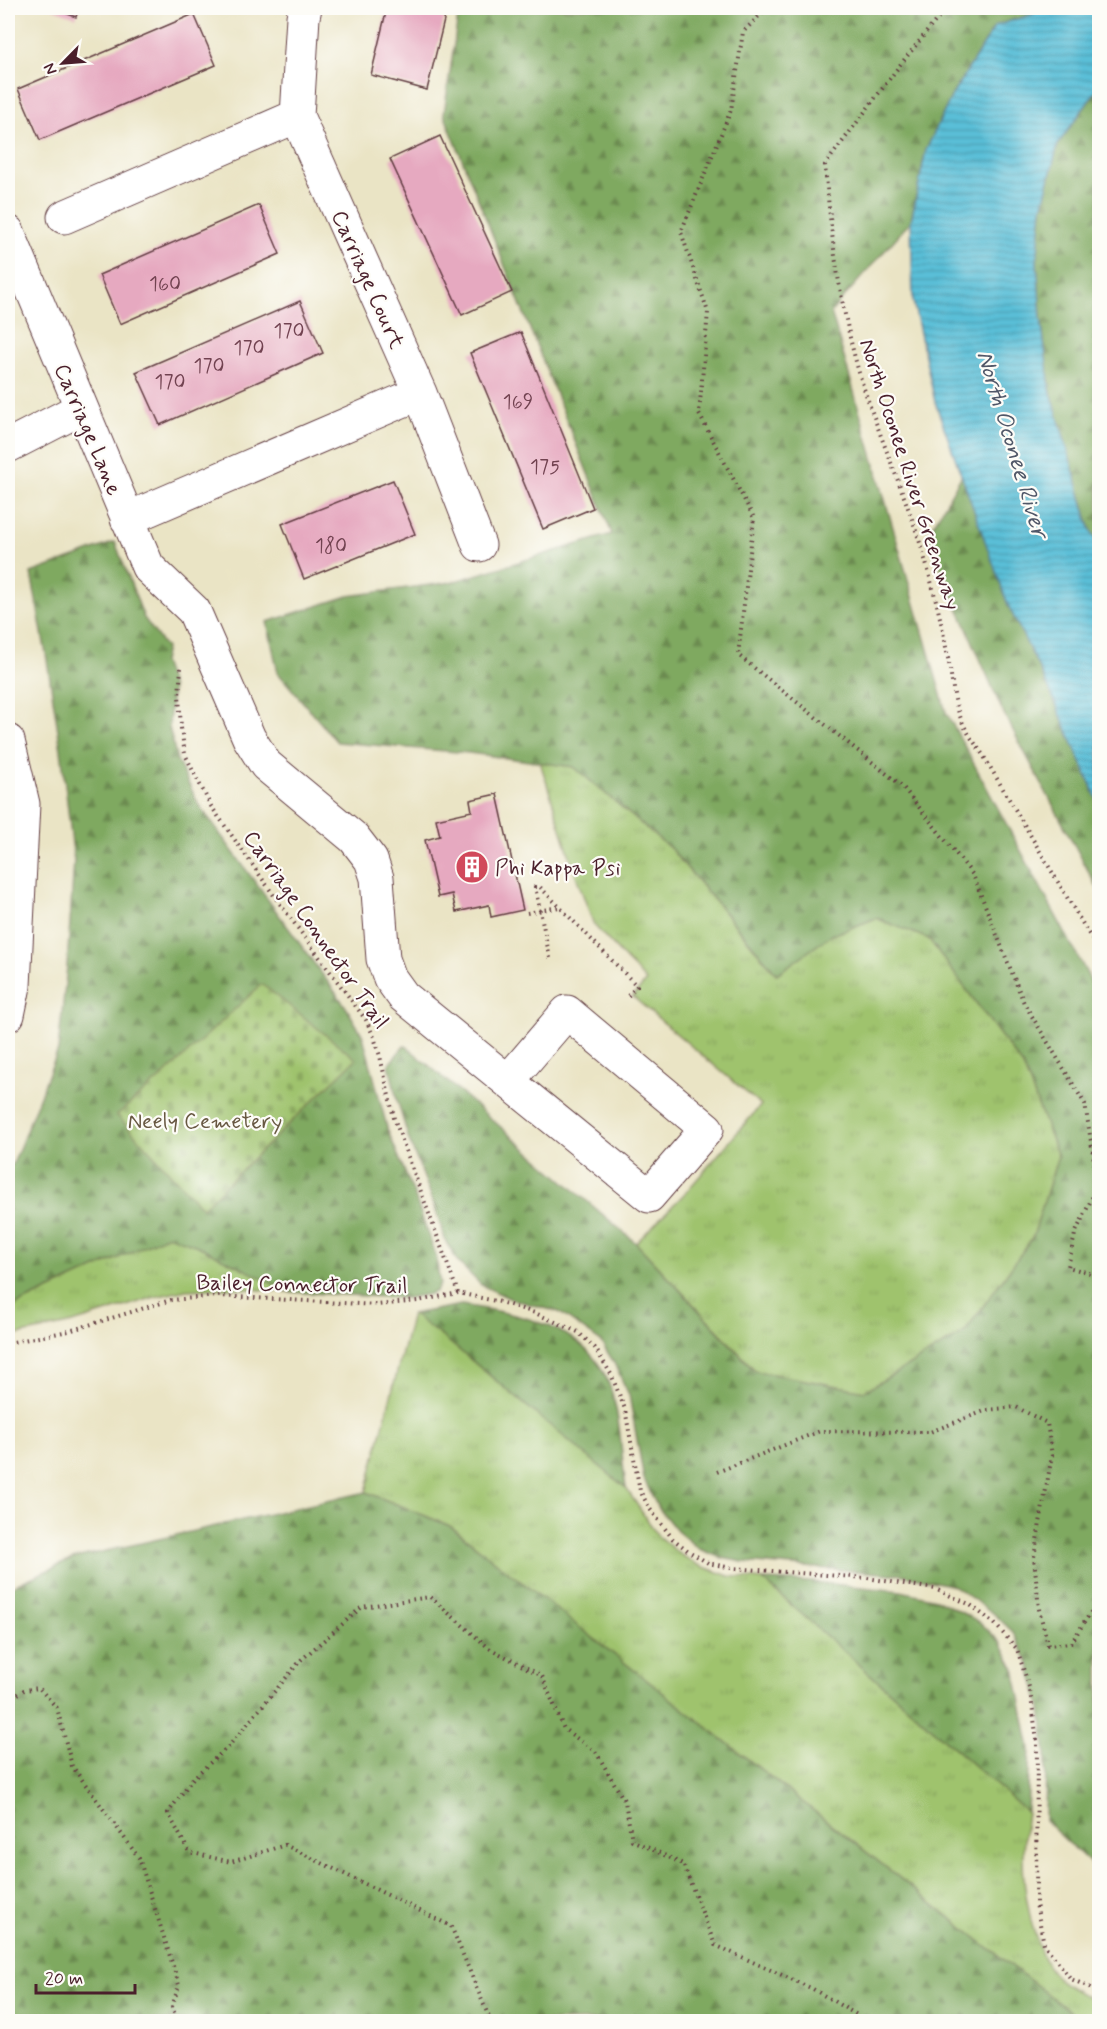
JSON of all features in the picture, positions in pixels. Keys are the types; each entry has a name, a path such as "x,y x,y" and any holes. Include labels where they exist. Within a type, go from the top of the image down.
{"street":[{"name":"Carriage Court","path":"305,8 297,116 420,393 480,545"},
{"path":"64,217 297,116"},
{"name":"Carriage Lane","path":"8,232 148,567 194,611 249,738 266,765 354,838 371,861 376,878 383,959 390,978 404,996 508,1081"},
{"path":"127,519 420,393"},
{"path":"8,446 80,408"},
{"path":"8,741 23,804 14,986 8,1016"},
{"path":"567,1012 707,1129 649,1196 508,1081 567,1012"}],"path":[{"path":"767,8 743,32 731,110 681,232 708,312 699,414 754,518 738,655 902,786 973,875 1024,1003 1085,1104 1098,1185 1075,1234 1068,1267 1100,1276"},
{"name":"North Oconee River Greenway","path":"946,8 825,165 844,314 861,376 903,492 935,599 959,714 1100,953"},
{"name":"Carriage Connector Trail","path":"181,664 178,695 185,754 211,806 366,1020 374,1037 394,1118 458,1293"},
{"path":"550,958 535,887 540,887 637,986 626,998"},
{"path":"527,913 560,907"},
{"path":"458,1293 501,1302 536,1313 578,1332 596,1348 611,1374 624,1409 640,1491 650,1509 673,1539 690,1552 708,1563 732,1568 867,1578 935,1588 969,1604 994,1623 1017,1650 1030,1690 1037,1741 1036,1904 1044,1944 1071,1979 1100,1992"},
{"name":"Bailey Connector Trail","path":"8,1343 69,1331 171,1300 219,1296 377,1305 418,1301 458,1293"},
{"path":"717,1472 820,1431 930,1432 987,1410 1016,1407 1047,1423 1052,1455 1034,1557 1039,1609 1048,1645 1071,1643 1100,1598"},
{"path":"491,2022 451,1926 285,1845 231,1862 189,1852 168,1814 193,1778 228,1747 301,1660 362,1607 430,1597 489,1648 542,1676 564,1729 596,1752 625,1802 632,1840 683,1864 715,1945 813,1989 857,2015 864,2022"},
{"path":"8,1701 24,1690 39,1688 57,1708 72,1766 139,1858 179,1985 172,2007 178,2022"}],"green space":[{"path":"461,8 1041,8 1033,14 995,26 952,95 926,150 911,221 831,312 946,712 1099,996 1099,1871 1045,1821 1046,1755 1041,1708 1029,1664 1013,1632 993,1613 954,1586 905,1575 743,1562 722,1558 699,1549 677,1531 657,1506 644,1479 629,1395 601,1342 559,1312 511,1299 481,1285 458,1262 446,1242 409,1140 389,1064 405,1045 636,1243 755,1371 865,1391 964,1333 1033,1237 1058,1156 1023,1066 929,939 876,918 830,936 777,974 671,849 574,767 469,753 337,742 278,673 267,622 348,596 452,582 612,534 444,114"},
{"path":"1099,87 1099,548 1090,528 1050,389 1037,262 1042,208 1058,144"},
{"path":"962,475 1008,605 1052,695 1099,804 1099,891 1002,710 927,536"},
{"path":"115,542 144,618 166,648 163,662 172,688 169,727 177,760 199,805 346,1007 363,1036 388,1131 414,1194 436,1257 440,1284 436,1291 406,1298 290,1292 198,1246 168,1235 8,1310 8,1168 13,1164 58,1050 67,966 74,861 61,750 31,573","holes":["164,1075 202,1207 118,1115"]},
{"path":"540,762 574,767 671,849 776,974 830,936 876,918 929,939 1023,1066 1058,1156 1033,1237 964,1333 865,1391 756,1371 636,1243 686,1192 761,1105 633,997 646,981 594,925"},
{"name":"Neely Cemetery","path":"262,984 356,1059 202,1208 117,1115 164,1075"},
{"path":"168,1235 198,1246 290,1292 232,1288 186,1290 155,1297 73,1323 8,1337 8,1310"},
{"path":"461,1305 505,1313 549,1326 569,1336 586,1349 600,1366 614,1399 626,1488 412,1314"},
{"path":"412,1314 626,1488 658,1536 681,1555 698,1565 729,1576 763,1580 1027,1812 1023,1871 1029,1913 1037,1941 1047,1965 1063,1983 1099,2000 1099,2021 1082,2021 450,1526 366,1492"},
{"path":"366,1492 450,1526 1082,2021 8,2021 8,1588 75,1558"},
{"path":"763,1580 813,1582 901,1591 936,1599 980,1622 1000,1642 1014,1668 1030,1748 1027,1812"}],"water":[{"name":"North Oconee River","path":"1041,8 1099,8 1099,87 1058,144 1042,208 1037,262 1050,389 1090,528 1099,548 1099,804 1052,695 1008,605 935,402 913,301 911,221 926,150 952,95 995,26 1033,14"}],"building":[{"path":"51,8 79,8 76,17"},
{"path":"387,8 447,8 427,90 371,75"},
{"path":"194,14 216,65 40,140 18,89"},
{"path":"440,136 512,292 462,315 390,159"},
{"path":"259,205 280,254 120,324 99,275"},
{"path":"300,301 323,353 160,425 136,372"},
{"path":"521,332 593,508 543,529 470,353"},
{"path":"393,480 415,534 304,579 282,524"},
{"name":"Phi Kappa Psi","path":"497,794 523,910 491,917 489,905 456,912 452,894 438,897 425,840 440,836 436,819 472,811 470,800"}],"place":[{"name":"Phi Kappa Psi","path":"472,867"}]}
